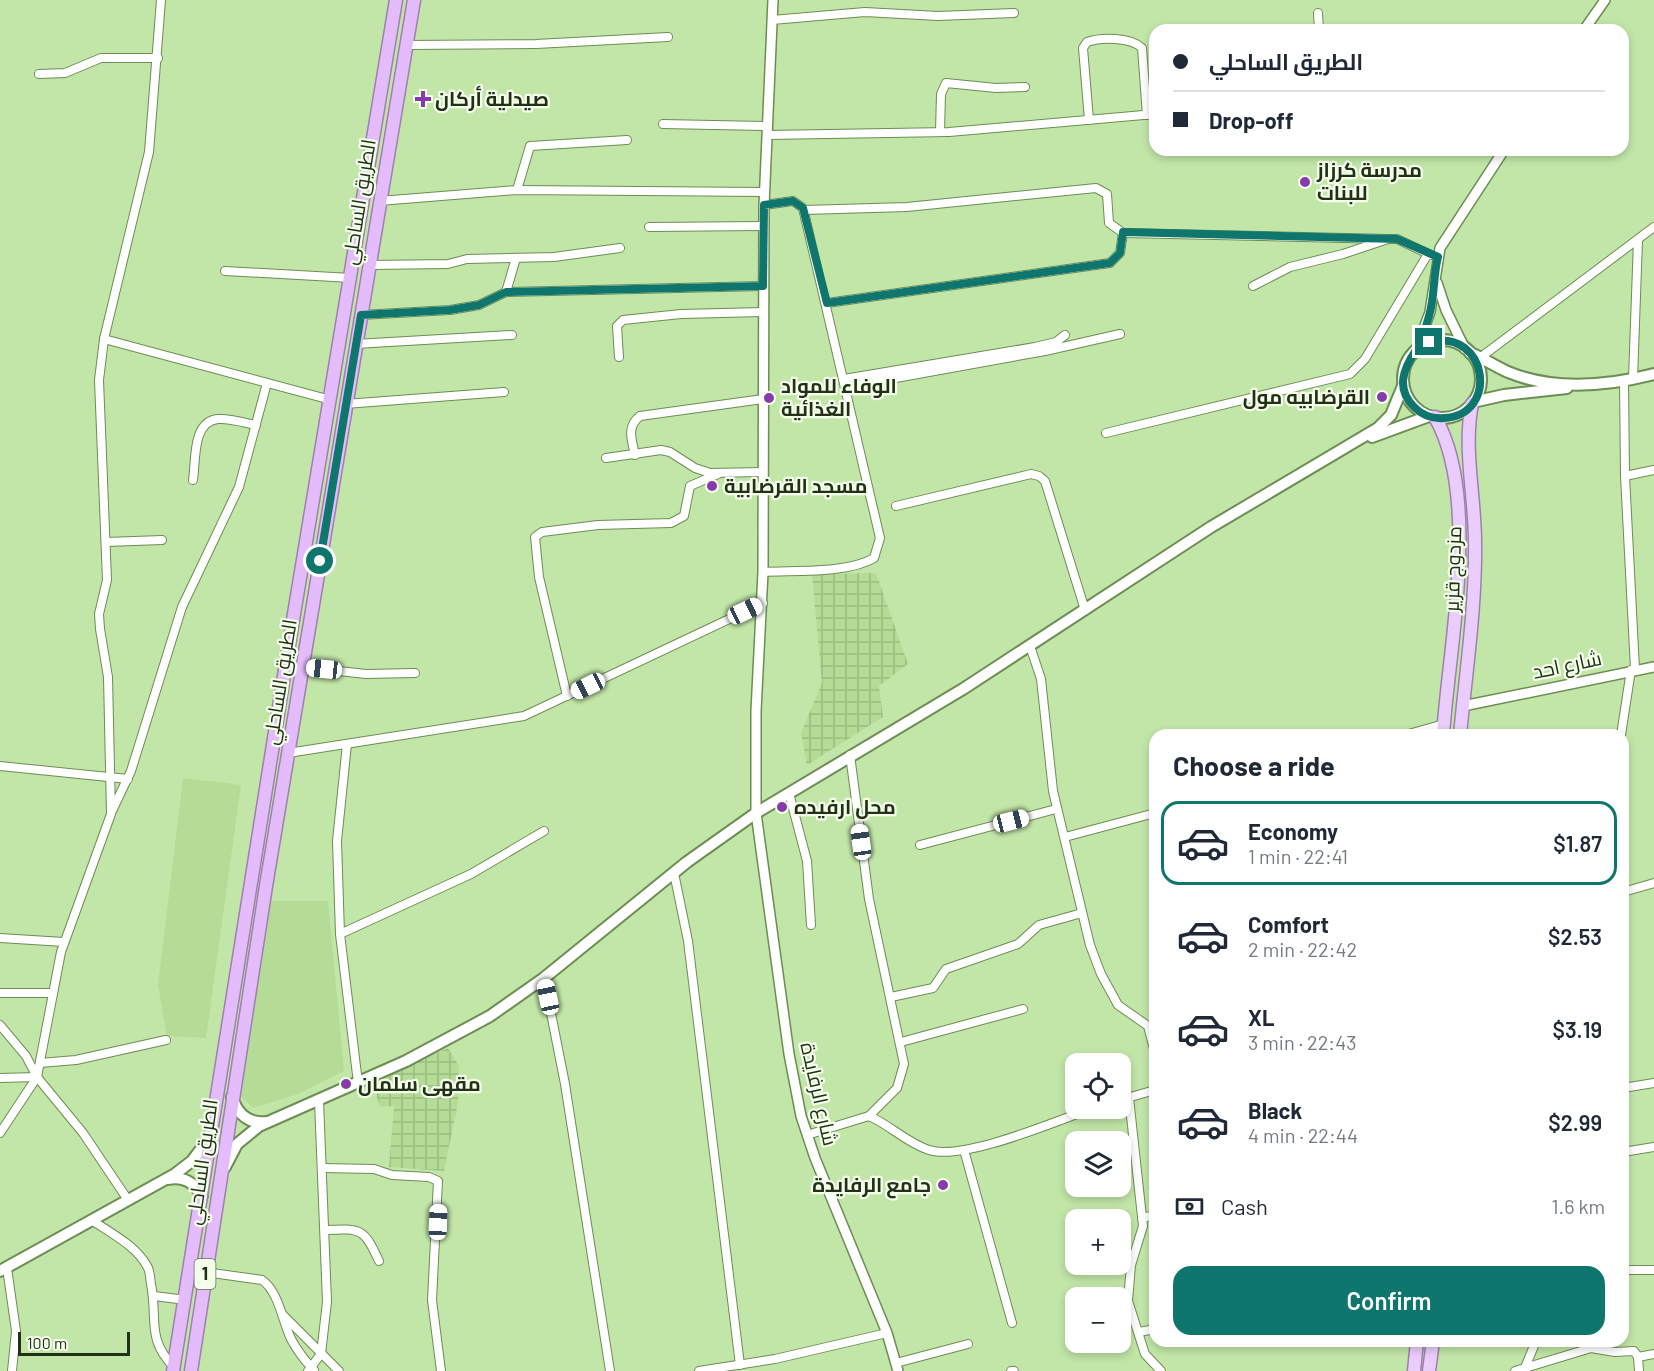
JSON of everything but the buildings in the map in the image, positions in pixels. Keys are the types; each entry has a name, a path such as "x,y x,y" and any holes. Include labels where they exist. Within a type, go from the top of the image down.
{"highway":[{"path":"387,0 393,19"},
{"name":"الطريق الساحلي","path":"174,1369 396,0"},
{"name":"الطريق الساحلي","path":"191,1371 222,1177 232,1093 414,0"}],"main road":[{"path":"222,1177 237,1144 251,1131 358,1083 467,1030 544,978 674,873 756,813 1030,646 1211,527 1344,448 1387,419 1403,386 1406,362 1416,350 1437,341 1452,342 1524,376 1576,386"},
{"path":"1472,353 1479,368 1480,377 1480,386 1473,403"},
{"path":"1344,448 1432,417 1459,414 1473,403 1504,395 1629,380 1654,374"},
{"path":"1403,386 1414,407 1432,417"},
{"name":"مزدوج قزير","path":"1461,729 1475,544 1474,498 1468,439 1473,403"},
{"name":"مزدوج قزير","path":"1432,417 1451,455 1458,543 1443,729"},
{"path":"232,1093 237,1109 245,1118 256,1122 267,1122"},
{"path":"4,1270 165,1180 192,1161 211,1135"},
{"path":"165,1180 178,1178 190,1182 202,1196"},
{"path":"1414,1371 1416,1347"},
{"path":"1429,1371 1432,1347"}],"street":[{"path":"111,814 108,676 99,614 107,580 99,380 104,339 149,152 158,58 160,0"},
{"name":"شارع الرفايدة","path":"772,0 764,192 763,572 756,711 756,813 789,1054 807,1135 887,1333 897,1367"},
{"path":"1588,24 1605,0"},
{"path":"772,20 865,12 938,16 1014,13"},
{"path":"1318,13 1319,24"},
{"path":"406,45 536,44 668,38"},
{"path":"1089,120 1083,48 1087,42 1101,39 1132,41 1142,48 1149,100"},
{"path":"39,74 65,73 101,58 158,58"},
{"path":"940,132 941,94 946,83 996,88 1025,87"},
{"path":"663,124 767,130 940,132 1149,115"},
{"path":"517,190 530,146 627,140"},
{"path":"1106,433 1350,374 1365,359 1500,156"},
{"path":"804,210 907,207 1096,188 1107,194 1109,223 1123,232 1388,238 1397,239 1433,255"},
{"path":"379,201 517,190 764,192"},
{"path":"763,572 855,564 874,558 880,538 804,210 793,201 764,205"},
{"path":"649,227 764,226"},
{"path":"1433,255 1440,296 1472,353 1654,227"},
{"path":"827,303 1110,263 1120,253 1123,232"},
{"path":"1253,286 1290,267 1343,254 1388,238"},
{"path":"1622,729 1633,670 1624,476 1638,240"},
{"path":"369,265 448,264 467,259 516,258 620,248"},
{"path":"506,292 516,258"},
{"path":"225,271 351,278"},
{"path":"1416,350 1430,312 1435,274"},
{"path":"361,315 450,310 479,305 506,292 763,286"},
{"path":"619,357 617,326 624,320 681,314 763,312"},
{"path":"845,383 1045,351 1120,334"},
{"path":"355,344 512,335"},
{"path":"845,383 1035,347 1056,342 1065,335"},
{"path":"104,339 331,400"},
{"path":"0,1133 36,1077 64,942 111,814 129,779 182,607 202,561 232,506 267,384"},
{"path":"345,404 504,392"},
{"path":"635,455 630,429 633,422 640,416 763,399"},
{"path":"193,480 199,432 208,422 218,419 256,425"},
{"path":"606,458 661,450 670,452 695,468 718,474 763,472"},
{"path":"1624,476 1654,470"},
{"path":"567,696 539,577 535,537 542,532 598,525 678,521 687,509 687,492 690,486 718,474"},
{"path":"896,506 1031,474 1039,476 1045,482 1085,610"},
{"path":"106,542 162,540"},
{"path":"288,753 510,720 537,711 762,603"},
{"path":"1030,646 1041,679 1047,753 1056,809 1065,837 1082,913 1101,974 1111,993 1127,1013 1149,1024"},
{"path":"302,667 366,674 414,673"},
{"name":"شارع احد","path":"1463,706 1654,667"},
{"path":"347,744 337,841 340,934 358,1083"},
{"path":"807,1135 869,1116 890,1097 902,1075 901,1042 869,899 850,755"},
{"path":"0,766 111,775 129,779"},
{"path":"789,792 807,861 811,925"},
{"path":"920,845 1056,809"},
{"path":"1065,837 1149,815"},
{"path":"340,934 471,874 544,831"},
{"path":"674,873 688,941 744,1367"},
{"path":"1629,890 1654,883"},
{"path":"891,997 933,988 942,971 1018,944 1039,925 1082,913"},
{"path":"0,938 64,942"},
{"path":"544,978 565,1083 610,1371"},
{"path":"0,993 53,993"},
{"path":"901,1042 1023,1009"},
{"path":"0,1025 26,1056 36,1077 83,1133 128,1200"},
{"path":"40,1063 76,1060 166,1040"},
{"path":"0,1077 36,1077"},
{"path":"1629,1087 1654,1083"},
{"path":"1131,1097 1149,1092"},
{"path":"205,1272 262,1280 270,1287 292,1341 312,1370 321,1354 327,1302 326,1230 319,1101"},
{"path":"869,1116 928,1150 943,1153 964,1150 1065,1117"},
{"path":"1128,1119 1143,1218 1141,1237 1131,1265 1128,1301 1144,1354 1161,1371"},
{"path":"1629,1151 1654,1147"},
{"path":"964,1150 1012,1323"},
{"path":"323,1168 374,1169 392,1175 429,1177 438,1181 432,1300 441,1371"},
{"path":"1143,1218 1149,1216"},
{"path":"93,1221 117,1237 148,1266 154,1296 154,1338 161,1354 174,1369"},
{"path":"326,1230 360,1231 367,1236 379,1261"},
{"path":"4,1270 16,1330 12,1371"},
{"path":"1629,1270 1654,1270"},
{"path":"154,1296 186,1300"},
{"path":"280,1312 339,1371"},
{"path":"1138,1332 1149,1330"},
{"path":"699,1371 744,1367 887,1333"},
{"path":"897,1367 968,1344"},
{"path":"1524,1369 1533,1347"},
{"path":"1515,1371 1591,1348 1615,1353 1629,1350 1638,1357 1639,1371"},
{"path":"1638,1357 1654,1354"}],"shaded area":[{"path":"876,573 908,664 879,686 883,717 807,765 801,733 822,683 812,574"},
{"path":"183,778 241,785 206,1038 167,1036 158,985"},
{"path":"271,901 328,901 344,1071 298,1094 253,1108 241,1096"},
{"path":"448,1048 459,1066 458,1103 444,1171 389,1167 394,1106 380,1107 372,1081"}],"place":[{"name":"صيدلية أركان","path":"423,99"},
{"name":"مدرسة كرزاز للبنات","path":"1305,182"},
{"name":"القرضابيه مول","path":"1382,397"},
{"name":"الوفاء للمواد الغذائية","path":"769,398"},
{"name":"مسجد القرضابية","path":"712,486"},
{"name":"محل ارفيده","path":"782,807"},
{"name":"مقهى سلمان","path":"346,1084"},
{"name":"جامع الرفايدة","path":"943,1185"}],"route":[{"path":"320,561 361,315 450,310 479,305 506,292 763,286 764,205 793,201 803,208 827,303 1110,263 1120,253 1123,232 1397,239 1438,257 1433,299 1426,327 1416,350 1406,362 1403,386 1407,397 1419,411 1430,416 1451,417 1466,410 1478,394 1479,368 1470,353 1459,345 1444,340 1429,342"}]}
